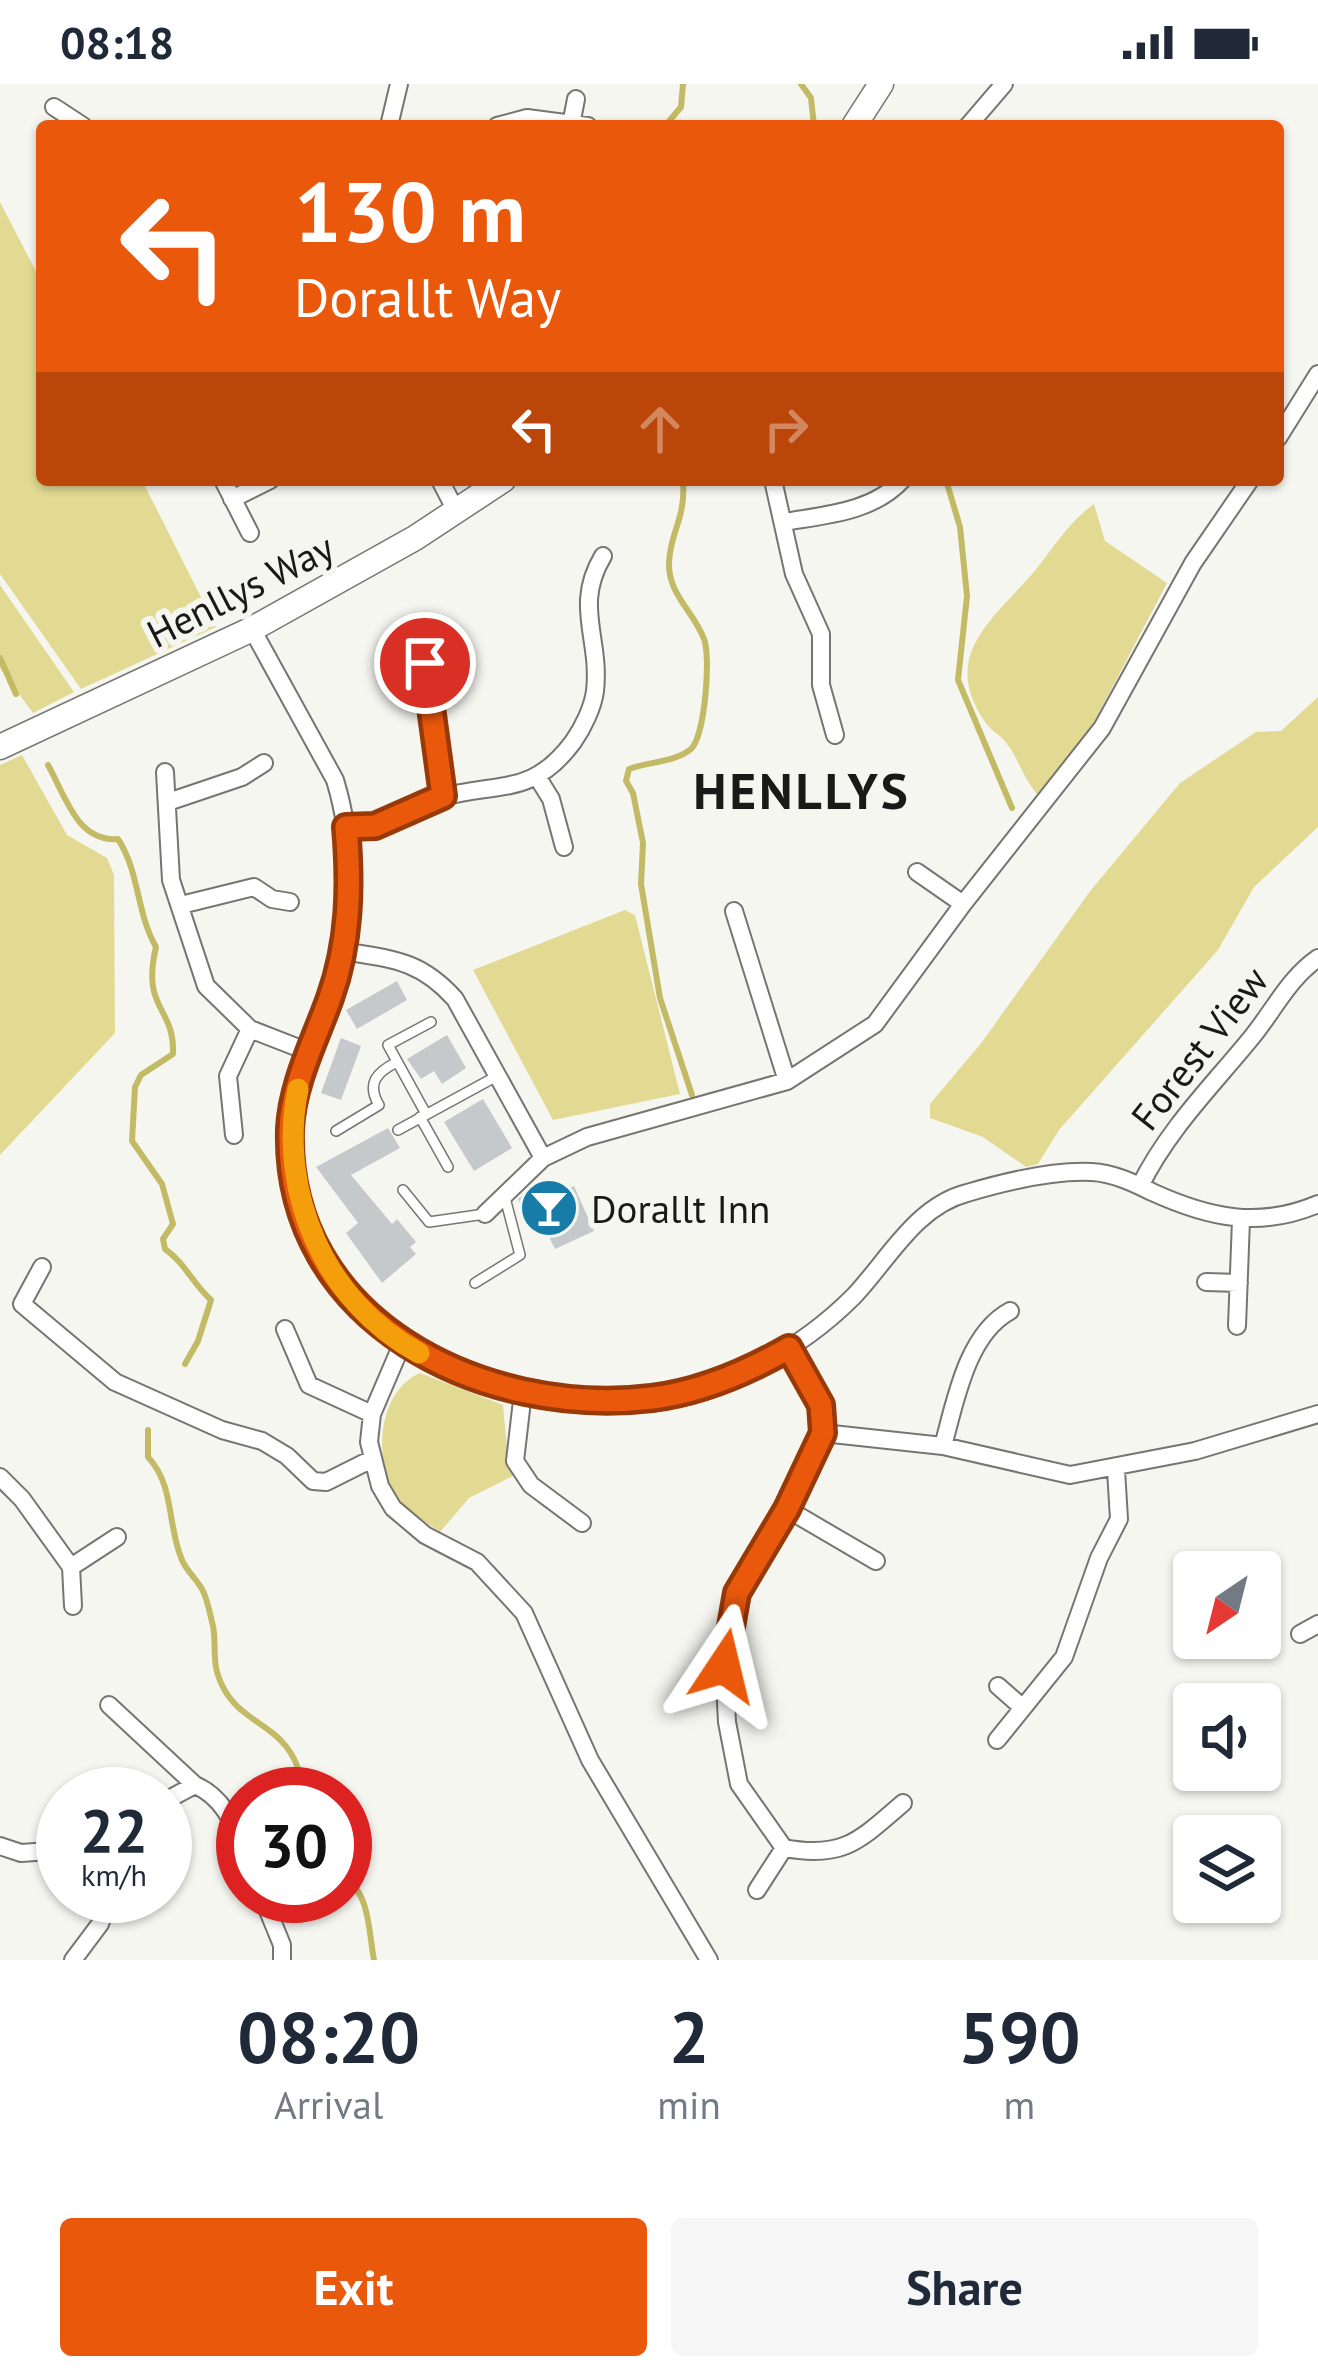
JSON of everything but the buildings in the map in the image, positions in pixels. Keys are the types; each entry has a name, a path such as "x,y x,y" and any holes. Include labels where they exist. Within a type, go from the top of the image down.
{"street":[{"path":"390,120 399,84"},
{"path":"858,120 881,84"},
{"path":"973,120 1004,84"},
{"path":"573,120 576,100"},
{"path":"54,107 74,120"},
{"path":"1284,428 1318,374"},
{"path":"226,486 250,533"},
{"path":"232,499 258,486"},
{"path":"443,486 457,513"},
{"name":"Henllys Way","path":"0,747 252,629 457,513 495,486"},
{"path":"775,486 794,574 821,634 821,685 835,735"},
{"path":"785,523 859,508 896,486"},
{"path":"485,1214 543,1158 587,1137 787,1081 875,1024 1102,728 1193,563 1246,486"},
{"path":"346,827 375,826 443,796 495,790 538,778 558,762 579,734 595,697 596,664 586,592 603,556"},
{"path":"252,629 335,781 346,827 349,917 343,951 290,1126 298,1202 342,1286 402,1344 447,1368 524,1392 561,1399 657,1398 726,1379 789,1348 854,1296 931,1211 961,1194 1091,1172 1210,1215 1241,1220 1293,1214 1318,1204"},
{"path":"425,663 443,796"},
{"path":"169,802 224,784 264,763"},
{"path":"166,772 171,880 206,986 250,1029 309,1052"},
{"path":"538,778 551,800 564,847"},
{"path":"916,872 963,904"},
{"path":"182,905 254,887 290,902"},
{"path":"734,911 787,1081"},
{"path":"343,951 421,967 440,982 455,999 543,1158"},
{"name":"Forest View","path":"1140,1186 1188,1109 1318,958"},
{"path":"234,1135 228,1076 250,1029"},
{"path":"1237,1326 1241,1220"},
{"path":"42,1267 22,1304 115,1382 222,1430 262,1441 287,1456 313,1481 326,1482 372,1459"},
{"path":"1206,1282 1238,1282"},
{"path":"943,1446 959,1387 990,1322 1010,1311"},
{"path":"285,1329 309,1385 372,1414"},
{"path":"402,1344 372,1414 372,1459 380,1486 393,1508 425,1535 477,1562 524,1613 590,1760 709,1960"},
{"path":"789,1348 821,1405 823,1433 787,1509 737,1593 724,1666 727,1722 739,1784 784,1848 820,1855 844,1848 902,1803"},
{"path":"524,1392 515,1461 532,1485 582,1523"},
{"path":"823,1433 943,1446 1053,1473 1116,1470 1318,1414"},
{"path":"997,1740 1064,1657 1099,1558 1120,1519 1116,1470"},
{"path":"0,1477 22,1499 71,1567 73,1606"},
{"path":"787,1509 876,1561"},
{"path":"71,1567 117,1538"},
{"path":"1300,1634 1318,1624"},
{"path":"998,1686 1023,1708"},
{"path":"109,1705 194,1785 216,1799"},
{"path":"0,1846 36,1851"},
{"path":"757,1890 784,1848"},
{"path":"74,1960 100,1923"},
{"path":"274,1923 282,1960"}],"lane":[{"path":"431,1022 388,1045 448,1167"},
{"path":"336,1131 379,1106 371,1088 374,1079 397,1062"},
{"path":"398,1130 497,1076"},
{"path":"403,1190 429,1222 485,1214"},
{"path":"476,1283 520,1255 504,1194"}],"shaded area":[{"path":"0,202 36,271 36,486 145,486 216,627 81,689 0,574"},
{"path":"1094,504 1105,541 1167,583 1091,728 1039,796 972,699 969,659 987,624"},
{"path":"0,585 74,692 33,713 0,668"},
{"path":"1318,697 1318,827 1254,887 1218,950 1059,1130 1038,1164 1026,1167 983,1137 930,1118 930,1104 982,1042 1091,890 1180,783 1256,732 1281,731"},
{"path":"22,755 67,835 107,858 114,875 115,1033 0,1155 0,765"},
{"path":"625,910 635,915 680,1094 553,1120 473,970"},
{"path":"420,1373 503,1405 508,1459 515,1475 469,1498 440,1532 399,1499 384,1462 388,1410 395,1394"}],"waterway":[{"path":"670,120 681,107 683,84"},
{"path":"801,84 811,98 813,120"},
{"path":"683,486 669,563 677,594 704,639 703,713 691,749 678,757 629,769 626,781 643,843 641,884 660,998 692,1095"},
{"path":"948,486 960,527 967,596 958,680 1012,808"},
{"path":"0,658 16,694"},
{"path":"48,765 83,825 104,838 118,839 156,947 153,984 169,1026 173,1054 141,1075 135,1087 132,1141 162,1184 173,1224 163,1239 165,1249 211,1300 185,1364"},
{"path":"148,1430 148,1457 167,1493 177,1547 208,1604 217,1672 225,1692 277,1737 298,1767"},
{"path":"368,1923 374,1960"}],"slow traffic":[{"path":"298,1089 290,1126 292,1167 298,1202 317,1244 342,1286 370,1316 419,1353"}],"place":[{"name":"Dorallt Inn","path":"549,1208"}],"district":[{"name":"HENLLYS","path":"802,790"}],"route":[{"path":"425,663 443,796 375,826 346,827 349,917 343,951 290,1126 298,1202 342,1286 370,1316 402,1344 486,1382 561,1399 657,1398 726,1379 789,1348 821,1405 823,1433 817,1454 737,1593 724,1666"}]}
